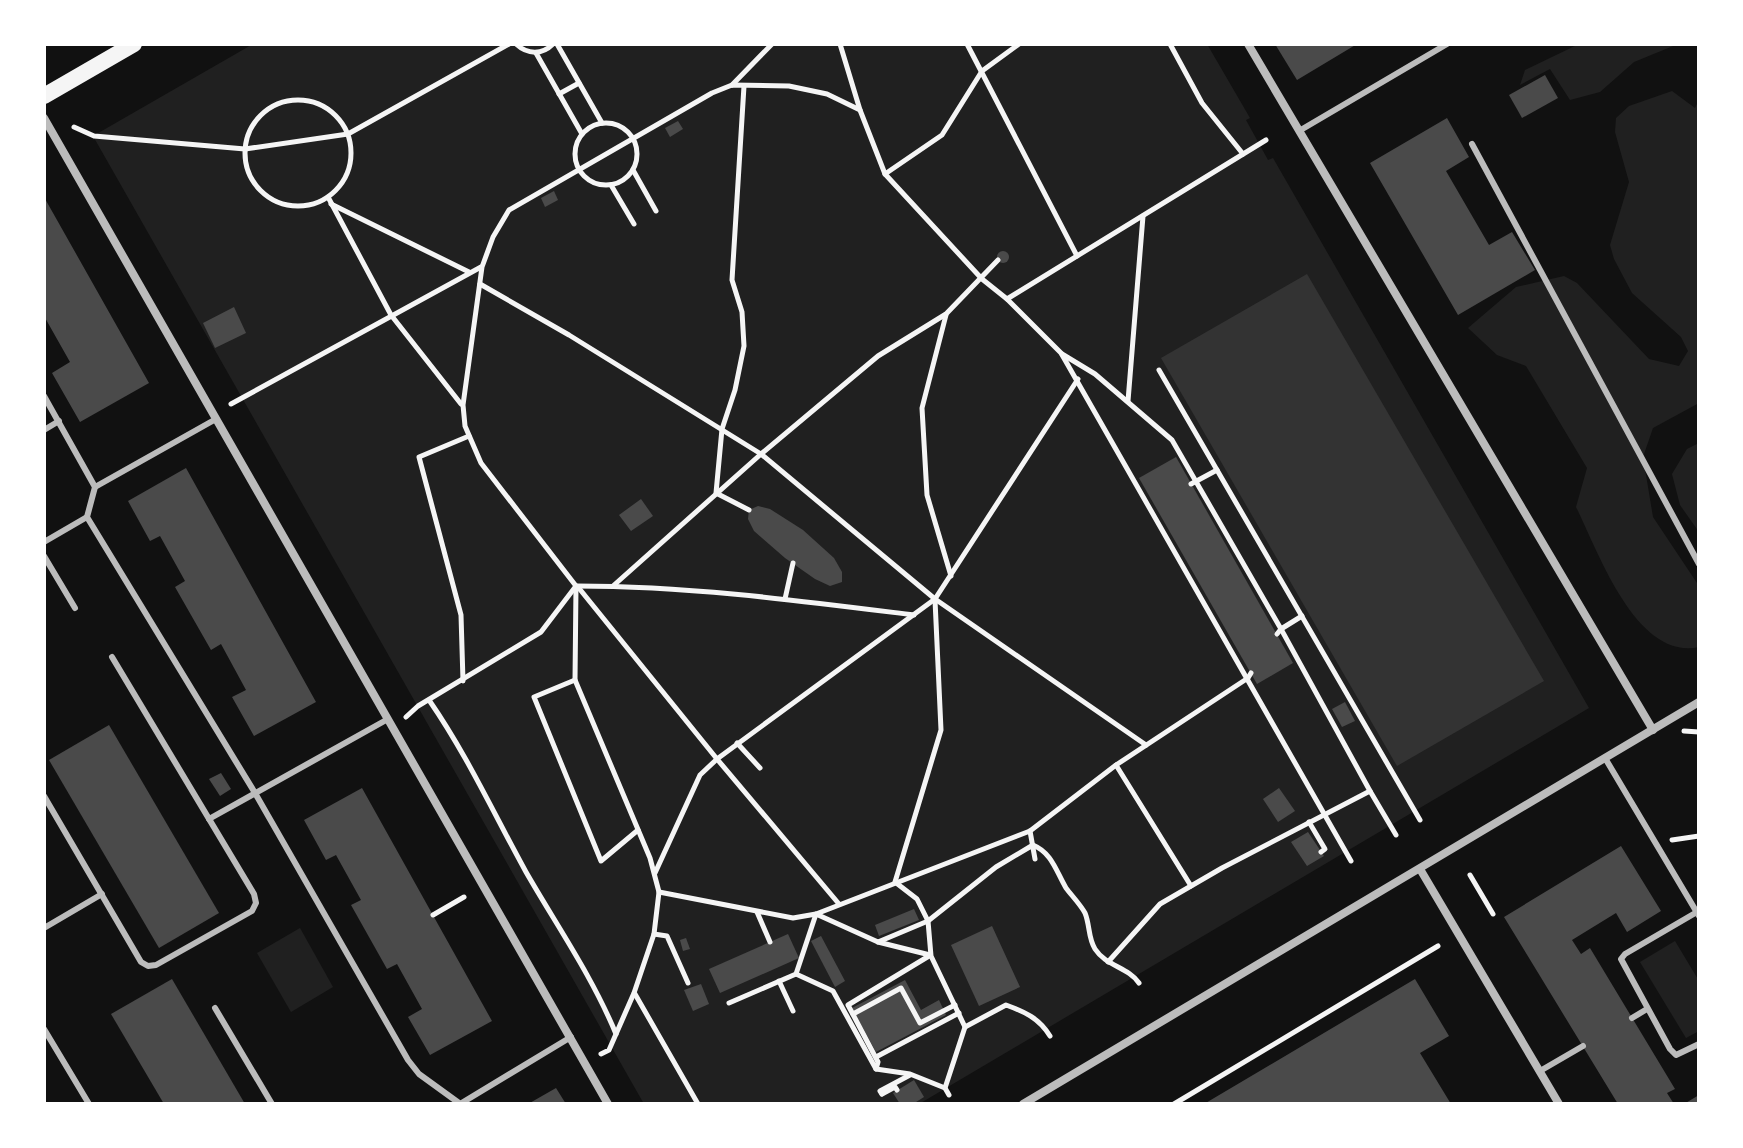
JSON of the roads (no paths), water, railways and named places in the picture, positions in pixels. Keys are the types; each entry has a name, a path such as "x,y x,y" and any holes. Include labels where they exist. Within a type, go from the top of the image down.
{"main road":[{"path":"44,96 134,44"}],"street":[{"path":"1248,44 1653,730"},
{"path":"44,118 608,1104"},
{"path":"1023,1104 1699,702"},
{"path":"1420,869 1559,1104"}],"lane":[{"path":"1299,131 1447,44"},
{"path":"1472,144 1699,564"},
{"path":"44,396 95,487 87,517 44,542"},
{"path":"95,487 216,419"},
{"path":"44,430 59,421"},
{"path":"87,517 255,793 408,1060 419,1074 460,1104 571,1037"},
{"path":"44,556 75,608"},
{"path":"44,796 141,962 148,966 156,965 252,911 256,903 254,894 112,657"},
{"path":"209,819 388,719"},
{"path":"1605,758 1698,914 1621,959 1670,1049 1676,1055 1699,1044"},
{"path":"44,928 102,894"},
{"path":"215,1008 272,1104"},
{"path":"1632,1018 1647,1009"},
{"path":"44,1029 87,1102 79,1104"},
{"path":"1540,1071 1583,1046"}]}
